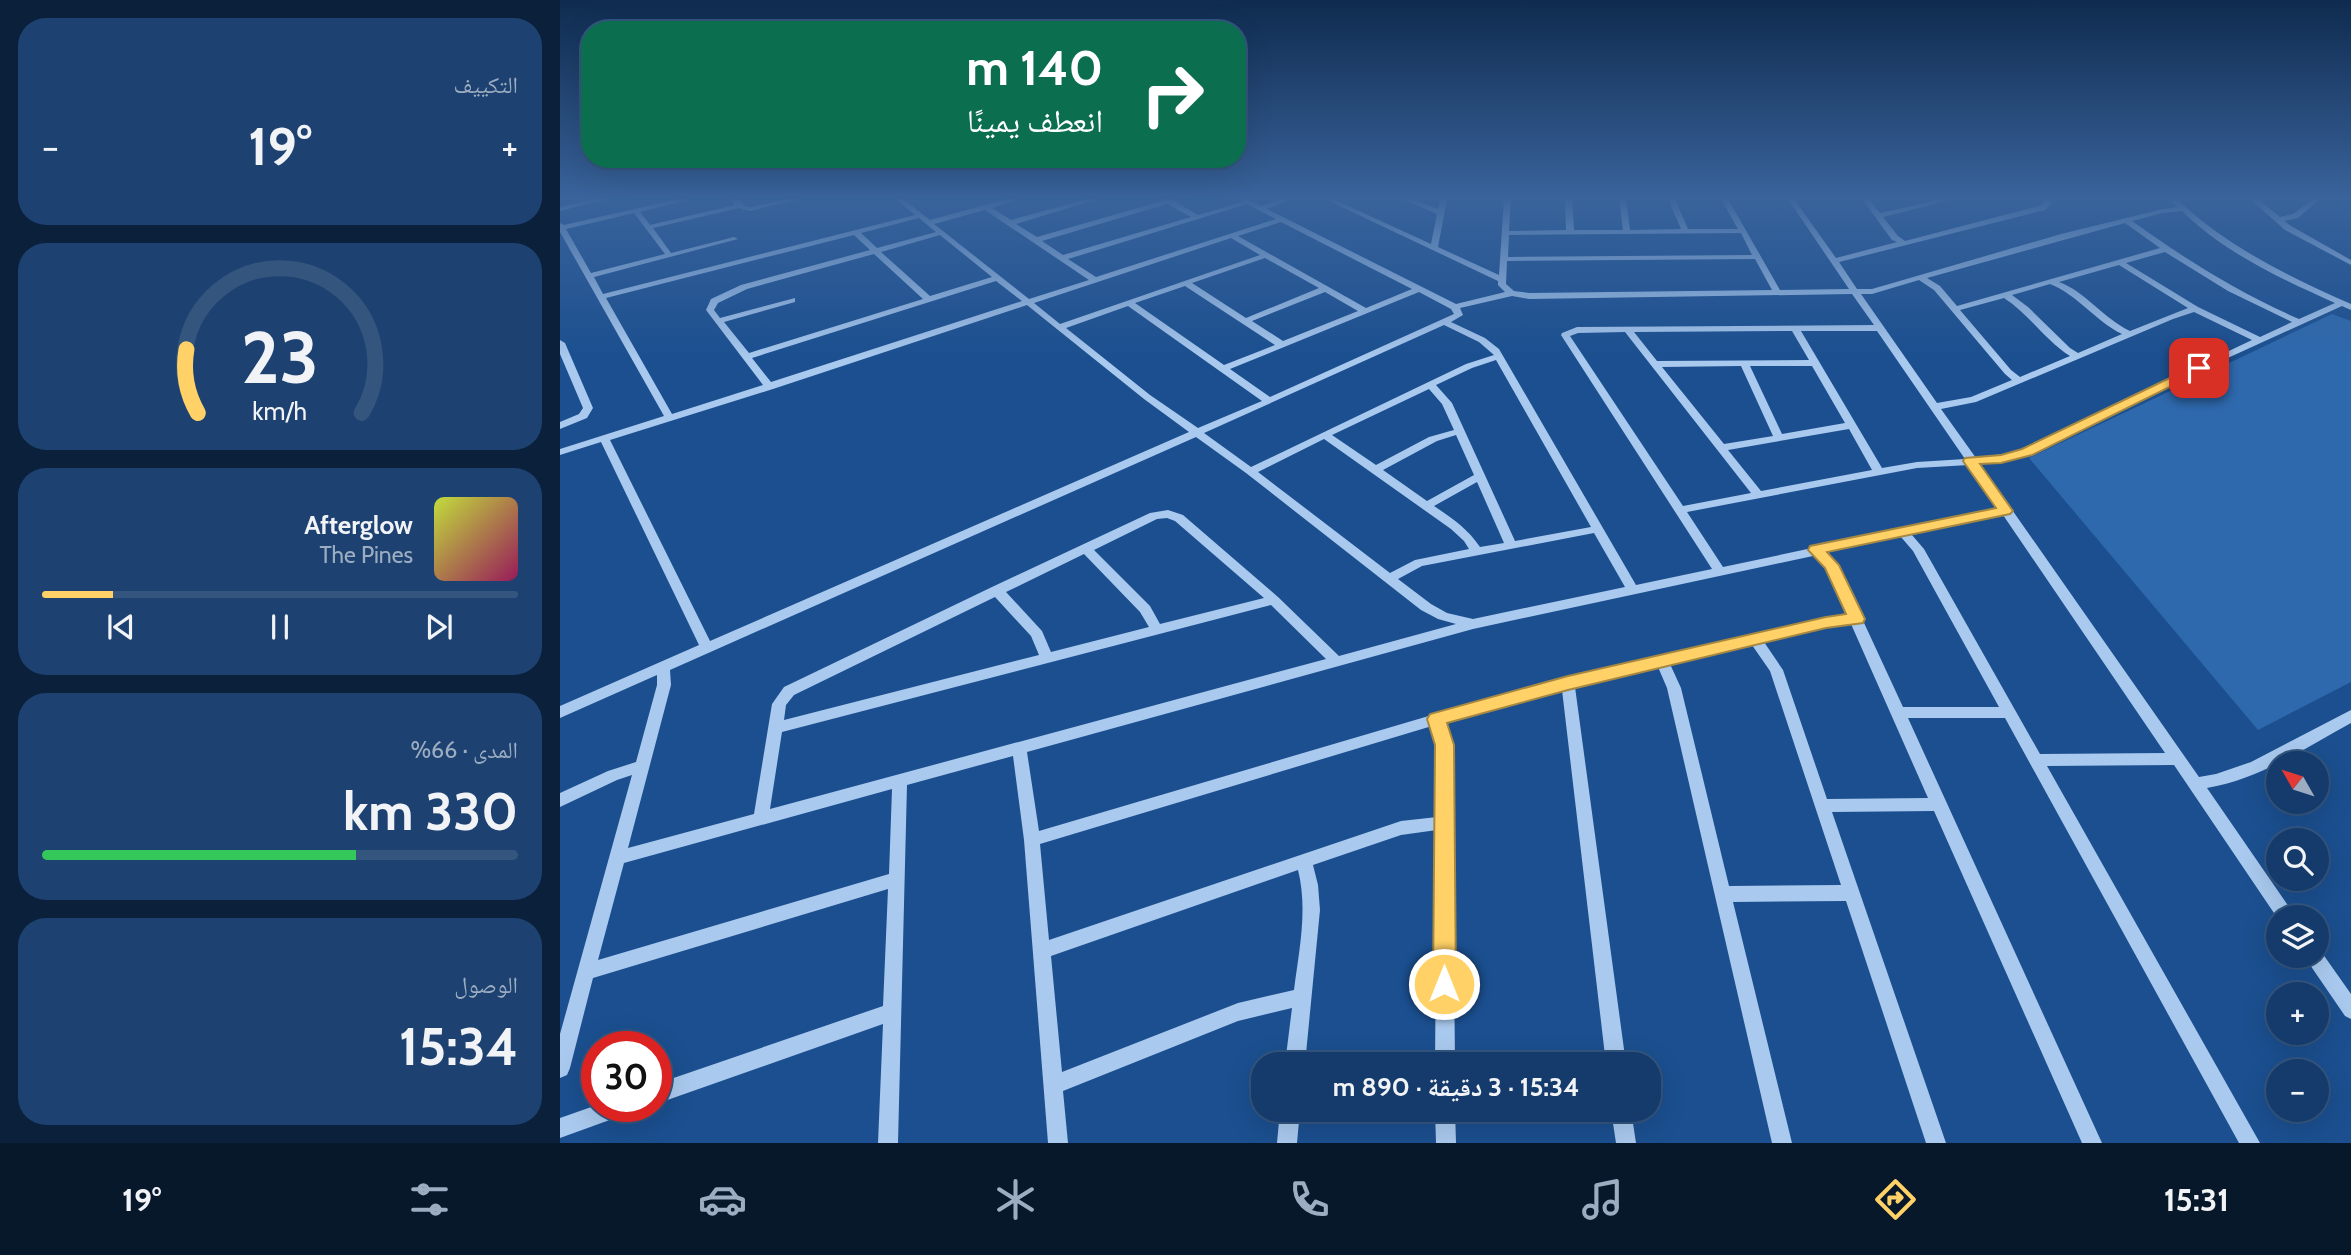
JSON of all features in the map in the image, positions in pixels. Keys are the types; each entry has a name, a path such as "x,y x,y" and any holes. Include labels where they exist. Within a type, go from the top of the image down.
{"street":[{"path":"575,252 669,417"},
{"path":"667,252 670,256"},
{"path":"589,276 685,252"},
{"path":"601,298 780,252"},
{"path":"770,387 718,321 710,307 714,301 729,292 868,252"},
{"path":"875,252 929,300"},
{"path":"964,252 1147,397 1250,471 1434,612 1452,620 1473,624"},
{"path":"1054,252 1095,280"},
{"path":"1062,258 1081,252"},
{"path":"560,452 770,387 1179,252"},
{"path":"1261,252 1365,311"},
{"path":"560,712 1198,433 1447,323 1459,315 1455,307 1348,252"},
{"path":"1441,252 1502,280"},
{"path":"1503,252 1503,287 1513,293 1529,296 1854,293 1883,289 2014,252"},
{"path":"1753,252 1778,293"},
{"path":"1827,252 2279,905"},
{"path":"1833,261 1870,252"},
{"path":"1955,309 2152,252"},
{"path":"2170,252 2236,293 2298,322"},
{"path":"2242,252 2346,305"},
{"path":"2334,252 2349,261"},
{"path":"1059,327 1266,255"},
{"path":"1502,259 1756,257"},
{"path":"2118,261 2195,309 2259,341"},
{"path":"747,358 997,278"},
{"path":"1922,278 1935,285 2008,372 2020,381"},
{"path":"2051,281 2076,292 2112,326 2129,334"},
{"path":"1186,283 1282,345"},
{"path":"1245,321 1326,288"},
{"path":"1223,369 1419,289"},
{"path":"1455,307 1513,293"},
{"path":"2006,295 2022,306 2056,342 2077,356"},
{"path":"718,321 792,300"},
{"path":"1129,303 1269,401"},
{"path":"1679,510 1930,463 2001,459 2027,452 2298,322 2346,305"},
{"path":"1933,407 1973,400 2195,309"},
{"path":"1447,323 1482,340 1499,356 1632,589"},
{"path":"1795,328 1880,472"},
{"path":"1720,570 1565,337 1574,331 1878,328"},
{"path":"1628,330 1758,495"},
{"path":"560,343 588,408 583,416 560,426"},
{"path":"1250,471 1476,363 1499,356"},
{"path":"1744,363 1779,438"},
{"path":"1655,364 1815,363"},
{"path":"1431,385 1444,398 1511,545"},
{"path":"1721,448 1852,425"},
{"path":"1375,470 1433,439 1460,430"},
{"path":"1325,435 1462,532 1477,552"},
{"path":"604,437 707,648"},
{"path":"1426,506 1480,476"},
{"path":"617,858 1473,624 2005,511"},
{"path":"761,819 779,704 795,687 1149,517 1172,515 1179,518 1274,600 1336,661"},
{"path":"1389,578 1419,563 1598,529"},
{"path":"1902,531 1918,549 2250,1143"},
{"path":"1085,548 1149,614 1157,630"},
{"path":"1815,550 1831,565 1857,619 2092,1143"},
{"path":"996,590 1037,634 1046,658"},
{"path":"775,729 1274,600"},
{"path":"1032,840 1436,719 1568,683 1826,622 1857,619"},
{"path":"1755,639 1776,670 1936,1143"},
{"path":"1662,661 1674,688 1782,1143"},
{"path":"560,1068 664,685 663,667"},
{"path":"1568,683 1614,1052"},
{"path":"1899,713 2008,712"},
{"path":"2195,784 2244,773 2351,716"},
{"path":"1436,719 1444,745 1445,1052"},
{"path":"1019,748 1032,840 1058,1143"},
{"path":"2035,760 2177,759"},
{"path":"560,800 613,775 642,766"},
{"path":"888,1143 900,781"},
{"path":"1822,806 1939,803"},
{"path":"1041,951 1401,828 1443,823"},
{"path":"1296,1052 1312,910 1310,885 1304,862"},
{"path":"586,972 897,879"},
{"path":"1723,894 1851,893"},
{"path":"2322,968 2351,1010"},
{"path":"1053,1085 1227,1016 1303,997"},
{"path":"672,1088 892,1012"},
{"path":"560,1128 581,1121"},
{"path":"1287,1143 1289,1122"},
{"path":"1446,1122 1446,1143"},
{"path":"1623,1122 1626,1143"}],"shaded area":[{"path":"2332,314 2351,321 2351,682 2258,730 2029,458"}],"route":[{"path":"1444,984 1444,745 1436,719 1568,683 1826,622 1857,619 1831,565 1815,550 2005,511 1970,461 2001,459 2027,452 2199,368"}]}
